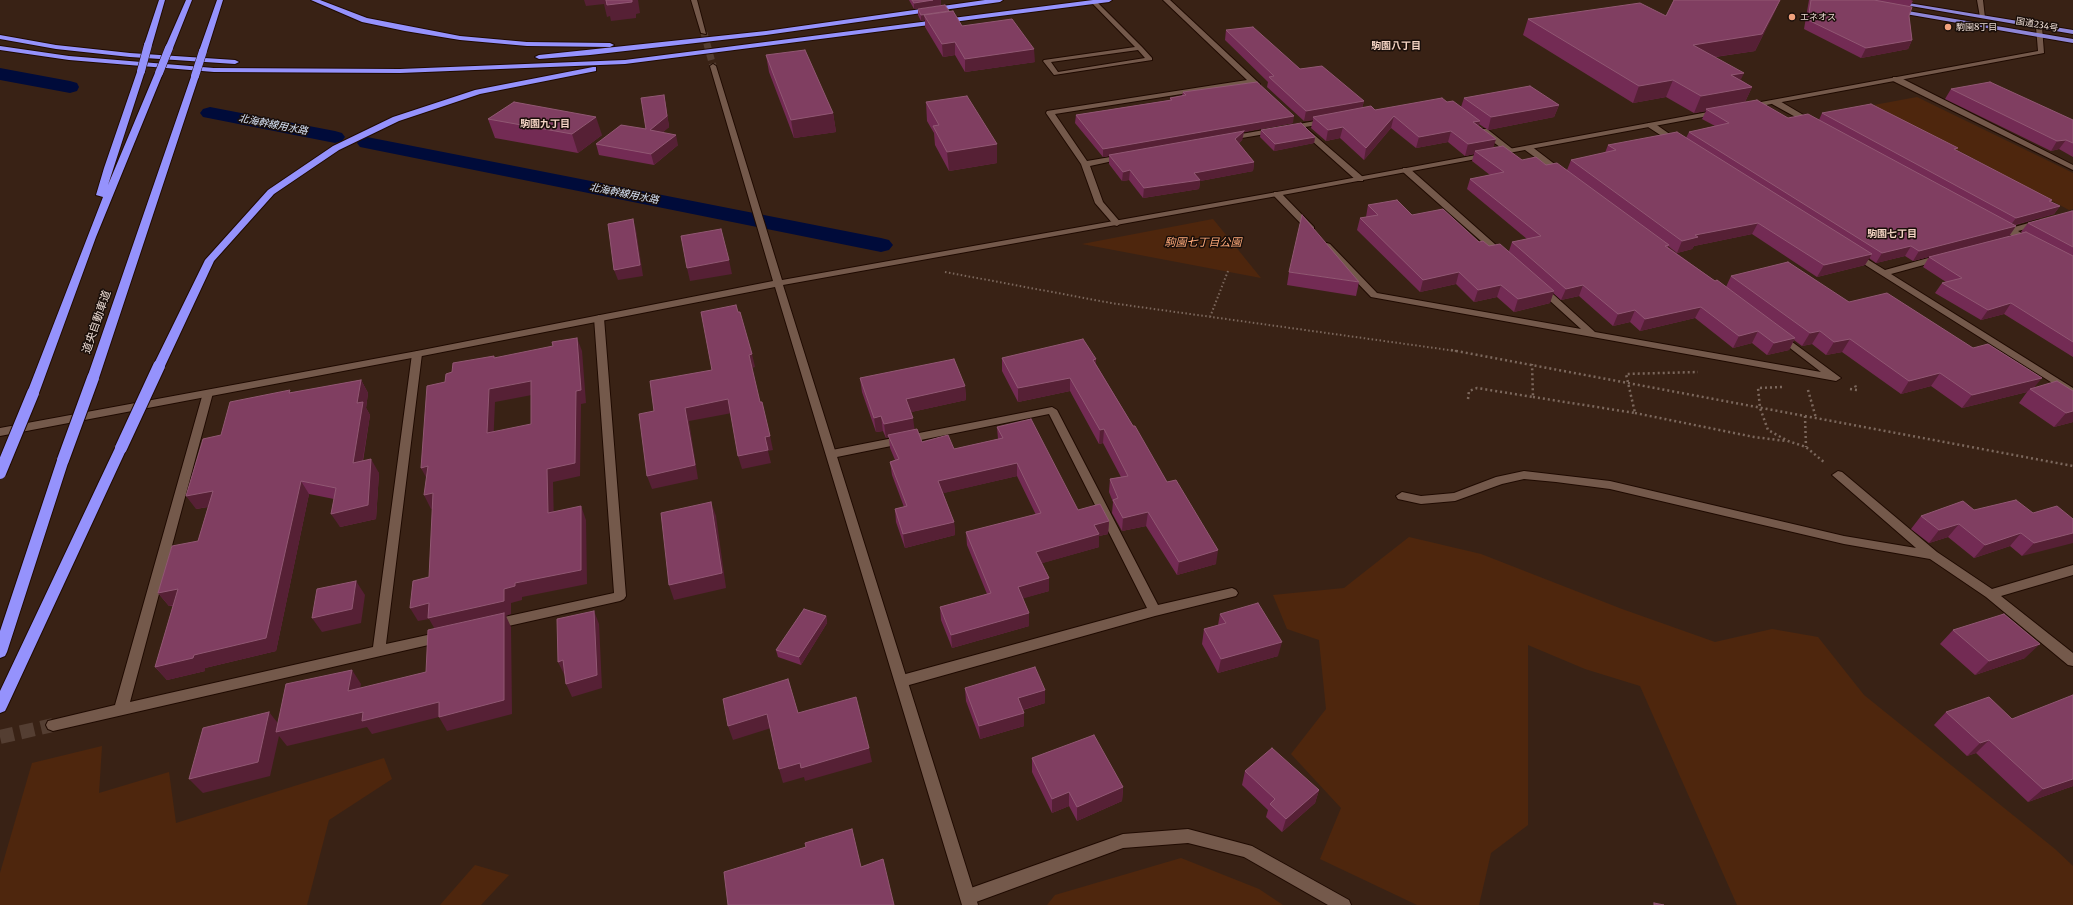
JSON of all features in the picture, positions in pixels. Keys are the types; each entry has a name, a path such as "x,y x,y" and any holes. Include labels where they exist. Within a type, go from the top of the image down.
{"highway":[{"path":"91,237 108,168 162,0"},
{"path":"0,473 91,237 189,0"},
{"name":"道央自動車道","path":"0,652 63,460 93,378 220,0"},
{"path":"314,0 365,20 405,29 460,38 527,44 665,45"},
{"path":"0,37 56,47 130,55 225,62 318,64 480,60 590,53 665,45 1000,0"},
{"path":"0,707 210,260 271,192 336,148 396,119 478,92 626,62 1109,0"},
{"name":"国道234号","path":"1879,0 1982,17 2040,31 2073,41"},
{"name":"国道234号","path":"1878,7 2040,31 2073,32"},
{"path":"0,48 69,58 214,70 400,71 626,62"}],"street":[{"path":"694,0 704,33"},
{"path":"1166,0 1264,91"},
{"path":"1980,0 1982,17"},
{"path":"1094,2 1140,48 1150,59 1056,74 1046,61 1140,48"},
{"path":"1744,107 2042,52 2040,31"},
{"path":"713,66 754,207 832,454 969,901 1123,840 1188,836 1247,851 1343,905"},
{"path":"1896,79 2073,168"},
{"path":"1117,223 1099,203 1085,164 1050,113 1253,81"},
{"path":"1775,102 1824,128"},
{"path":"0,432 417,354 779,283 1360,179 1729,110"},
{"path":"1224,139 1298,123 1339,119"},
{"path":"1298,123 1360,179"},
{"path":"1651,125 1684,146"},
{"path":"1479,128 1512,151"},
{"path":"1528,148 1566,176"},
{"path":"1085,164 1131,156"},
{"path":"1406,170 1511,262"},
{"path":"1277,194 1374,295 1836,378 1773,331"},
{"path":"1989,219 2034,244"},
{"path":"2009,230 2045,222"},
{"path":"2006,241 2021,237"},
{"path":"1844,247 2073,393"},
{"path":"1884,273 1945,257"},
{"path":"1534,283 1593,334"},
{"path":"480,628 620,596 599,318"},
{"path":"379,651 417,354"},
{"path":"121,709 208,393"},
{"path":"832,454 1052,410 1155,611"},
{"path":"1402,496 1421,500 1455,497 1500,480 1524,475 1556,478 1610,485 1844,540 1933,555"},
{"path":"1838,475 1933,555 1990,594 2073,661"},
{"path":"1990,594 2073,570"},
{"path":"902,681 1155,611 1232,593"},
{"path":"54,725 457,633"}],"path":[{"path":"943,271 1111,304 1450,350 1532,364 2073,466"},
{"path":"1210,317 1228,272"},
{"path":"1532,364 1533,397"},
{"path":"1628,383 1635,413"},
{"path":"1807,386 1816,418"},
{"path":"1786,387 1758,388 1760,408 1768,430 1788,441 1806,447 1838,475"},
{"path":"1468,399 1469,391 1477,388 1635,413 1754,437 1788,441"},
{"path":"1805,416 1806,447"}],"green space":[{"path":"1917,97 2073,173 2073,209 2069,210 1874,105"},
{"name":"駒園七丁目公園","path":"1213,219 1261,278 1082,244"},
{"path":"1409,537 1481,554 1622,609 1715,642 1772,629 1818,637 1864,695 2055,849 2073,866 2073,905 1737,905 1640,686 1585,669 1528,645 1528,825 1491,853 1479,905 1417,905 1320,859 1341,808 1291,754 1326,709 1319,640 1287,629 1273,595 1344,588"},
{"path":"102,746 99,793 169,772 176,823 384,758 392,779 329,820 307,905 0,905 0,873 32,763"},
{"path":"1181,858 1259,889 1283,905 1047,905 1055,895"},
{"path":"475,865 509,875 481,905 440,905"}],"building":[{"path":"606,0 632,0 632,2 607,5"},
{"path":"912,0 933,0 914,3"},
{"path":"1674,0 1780,0 1762,34 1693,45 1744,73 1731,75 1752,87 1701,96 1673,80 1639,86 1528,19 1640,3 1666,16"},
{"path":"1811,0 1874,0 1912,7 1909,16 1912,40 1866,48 1808,20"},
{"path":"945,5 949,11 921,15 918,9"},
{"path":"953,11 962,26 1012,19 1034,49 965,59 955,42 942,44 924,15"},
{"path":"1253,27 1300,69 1322,66 1364,101 1306,111 1269,77 1274,76 1226,30"},
{"path":"805,50 833,113 791,120 766,55"},
{"path":"1257,82 1294,116 1103,149 1076,115 1172,100 1170,98 1186,95 1183,92"},
{"path":"1990,82 2073,120 2073,143 2066,140 2057,141 1951,89"},
{"path":"1530,86 1559,105 1491,117 1464,98"},
{"path":"664,95 667,116 650,130 676,135 651,154 596,144 621,125 646,129 641,98"},
{"path":"967,96 997,144 947,152 933,126 939,125 926,102"},
{"path":"1442,98 1447,102 1453,101 1480,121 1473,122 1496,139 1468,144 1451,131 1419,137 1394,116 1366,148 1343,127 1328,130 1313,117 1371,106 1375,110"},
{"path":"1757,100 1788,118 1808,114 2016,226 1919,251 1911,246 1882,253 1689,132 1729,123 1706,109"},
{"path":"514,102 596,117 572,134 488,119"},
{"path":"1871,104 1958,148 1954,149 2052,200 2049,201 2060,206 2016,218 1822,113"},
{"path":"1301,123 1315,137 1275,144 1261,130"},
{"path":"1244,131 1235,139 1254,162 1194,173 1200,180 1144,188 1130,170 1123,172 1109,155"},
{"path":"1677,132 1872,254 1824,265 1758,223 1695,235 1698,237 1682,241 1571,160 1616,150 1608,145"},
{"path":"1503,146 1522,160 1536,157 1546,165 1557,163 1669,245 1665,246 1715,281 1717,280 1795,338 1774,343 1758,331 1739,336 1701,307 1645,319 1635,310 1618,314 1583,285 1566,289 1512,242 1541,236 1470,179 1504,172 1475,151"},
{"path":"1397,200 1412,215 1443,209 1479,242 1483,241 1489,246 1500,244 1554,291 1518,299 1501,285 1478,290 1459,272 1423,280 1360,218 1378,215 1368,205"},
{"path":"2073,211 2073,247 2028,223"},
{"path":"1302,215 1359,282 1289,272"},
{"path":"633,219 640,265 614,270 608,224"},
{"path":"721,229 729,260 687,268 681,236"},
{"path":"2026,232 2073,256 2073,342 2011,303 1988,310 1942,283 1962,278 1929,257"},
{"path":"1788,262 1849,302 1887,293 1973,348 1988,344 2042,378 1972,395 1940,373 1909,381 1850,339 1834,342 1820,331 1810,333 1731,276"},
{"path":"736,305 738,312 740,312 752,354 749,355 770,436 765,437 768,450 738,456 728,399 685,408 695,465 647,476 639,414 654,411 650,381 712,370 701,312"},
{"path":"577,338 581,390 576,391 575,463 547,469 548,513 581,506 581,570 515,583 515,586 504,589 504,601 428,618 429,603 410,608 413,581 429,577 433,493 424,495 428,466 421,468 427,386 445,382 446,374 452,372 453,363 494,356 494,358 553,346 552,342","holes":["531,381 531,424 487,433 489,389"]},
{"path":"1083,339 1096,359 1093,360 1133,426 1135,426 1167,482 1176,480 1218,550 1179,562 1148,512 1123,518 1113,500 1118,498 1110,479 1128,476 1104,429 1100,430 1070,378 1018,388 1002,358"},
{"path":"954,359 965,386 906,399 913,418 884,424 881,416 874,418 860,378"},
{"path":"361,380 357,403 363,402 353,463 371,459 368,505 331,514 336,488 301,481 266,638 194,655 193,658 155,667 178,589 158,593 172,546 198,541 213,491 186,496 203,439 221,435 230,402 290,390 289,393"},
{"path":"2057,381 2073,391 2073,411 2066,413 2030,389"},
{"path":"1031,419 1078,510 1100,504 1109,521 1094,525 1099,534 1036,552 1049,578 1018,587 1029,613 951,635 940,607 991,593 966,532 1041,513 1017,463 938,481 954,522 903,534 895,509 907,506 890,462 899,459 888,435 917,429 922,442 948,435 954,449 1003,438 997,427"},
{"path":"2016,500 2033,513 2057,506 2073,519 2073,533 2034,543 2021,533 1985,545 1959,524 1939,530 1921,516 1963,501 1974,510"},
{"path":"711,502 722,573 669,585 661,513"},
{"path":"356,581 352,609 312,618 317,589"},
{"path":"1258,603 1282,642 1221,659 1204,629 1226,623 1220,614"},
{"path":"804,609 826,616 799,657 776,650"},
{"path":"594,611 597,675 566,684 563,660 558,662 557,619"},
{"path":"504,613 504,700 439,717 439,702 362,721 363,712 276,732 286,684 352,670 348,691 426,672 428,630"},
{"path":"2004,614 2040,644 1989,661 1953,630"},
{"path":"1035,667 1045,690 1018,698 1024,713 979,726 965,688"},
{"path":"788,679 798,713 856,697 869,748 801,768 800,763 779,769 767,714 728,726 723,699"},
{"path":"2073,695 2073,779 2043,789 1989,740 1980,743 1946,712 1989,697 2012,719"},
{"path":"269,712 258,762 189,779 203,728"},
{"path":"1094,735 1123,787 1077,807 1069,792 1052,799 1032,758"},
{"path":"1272,748 1319,790 1286,819 1270,804 1275,799 1245,771"},
{"path":"852,829 861,867 883,859 894,905 728,905 724,872 806,847 805,843"}],"waterway":[{"name":"北海幹線用水路","path":"0,74 70,87"},
{"name":"北海幹線用水路","path":"210,113 335,137"},
{"name":"北海幹線用水路","path":"367,143 881,245"}],"tunnel":[{"path":"704,33 713,66"},
{"path":"0,737 53,725"}],"place":[{"name":"エネオス","path":"1792,17"},
{"name":"駒園8丁目","path":"1948,27"}],"district":[{"name":"駒園八丁目","path":"1396,46"},
{"name":"駒園九丁目","path":"545,124"},
{"name":"駒園七丁目","path":"1892,234"}]}
